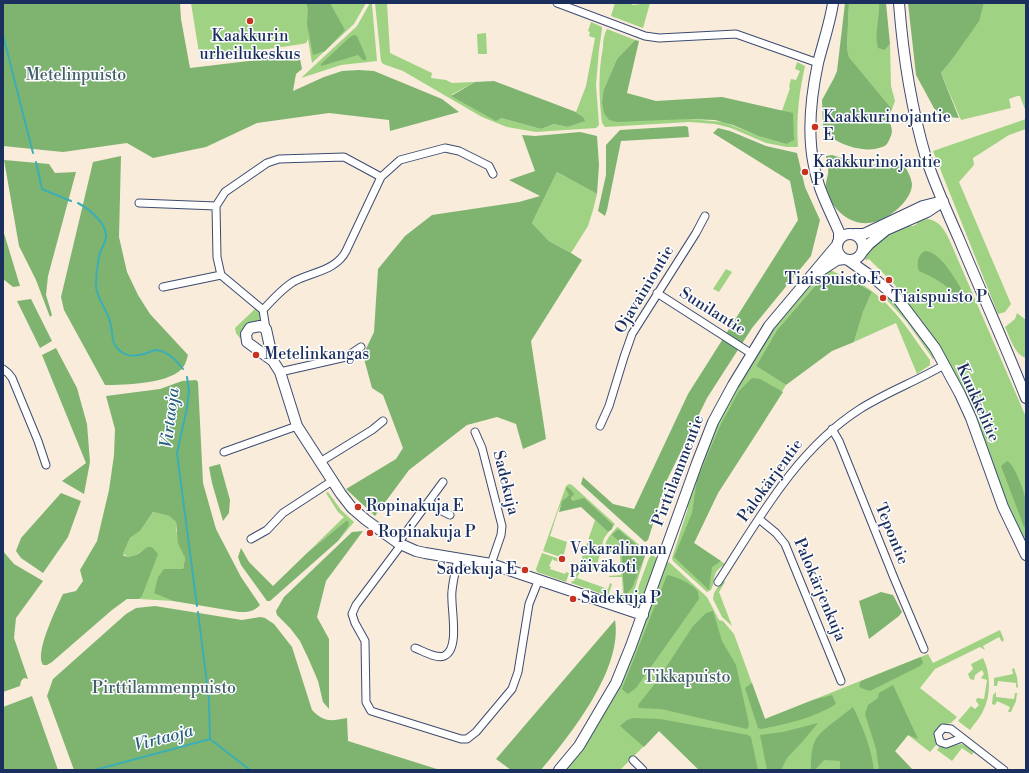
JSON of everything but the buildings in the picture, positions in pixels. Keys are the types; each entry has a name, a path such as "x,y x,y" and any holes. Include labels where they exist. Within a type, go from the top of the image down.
{"street":[{"path":"557,3 645,36 659,38 736,34 818,63"},
{"path":"834,3 818,63 811,110 811,148 814,166 820,186 839,232 838,252 846,259 853,260 886,230 927,212 943,201"},
{"path":"899,3 906,66 914,115 927,159 943,201 1022,376 1026,398"},
{"path":"263,310 290,284 333,265 340,260 346,251 381,177 400,160 445,148 460,151 489,166 493,174"},
{"path":"381,177 344,157 279,159 267,163 225,192 216,206 216,257 221,275 263,310 273,361 280,372 297,426 332,481 352,508 400,544 425,553 491,564 643,615"},
{"path":"838,242 845,234 864,234 923,206 943,201"},
{"path":"139,203 216,206"},
{"path":"831,213 853,234 860,237 862,241 862,253"},
{"name":"Ojavainiontie","path":"600,426 609,406 629,341 705,216"},
{"name":"Pirttilammentie","path":"559,770 579,746 616,683 643,615 667,543 697,463 711,429 733,385 769,326 808,281 838,242"},
{"name":"Kuukkelitie","path":"862,253 865,265 875,279"},
{"name":"Kuukkelitie","path":"846,259 875,279 898,298 934,348 960,394 1003,507 1026,555"},
{"name":"Pirttilammentie","path":"808,281 828,265 837,260 846,259"},
{"path":"162,287 221,275"},
{"name":"Sunilantie","path":"657,293 752,354"},
{"path":"266,329 262,326 253,327 248,331 245,337 249,343 273,361"},
{"path":"280,372 346,357 361,347"},
{"name":"Palokärjentie","path":"718,582 783,483 804,456 832,429 861,408 944,365"},
{"path":"3,369 12,378 38,441 46,465"},
{"path":"320,462 383,422"},
{"path":"224,452 297,426"},
{"name":"Tepontie","path":"832,429 841,446 924,649"},
{"name":"Sadekuja","path":"474,432 482,448 502,526 501,535 491,564"},
{"path":"251,539 267,530 283,513 332,481"},
{"path":"443,482 356,605 352,614 355,623 365,641 366,702 371,711 461,738 467,739 476,732 512,689 518,672 529,604 539,579"},
{"path":"429,501 436,508 450,515"},
{"name":"Palokärjenkuja","path":"759,519 776,533 785,544 841,681"},
{"path":"415,648 438,657 445,655 450,651 453,640 452,592 458,558"},
{"path":"962,738 1004,770"},
{"path":"633,760 643,770"}],"green space":[{"name":"Metelinpuisto","path":"3,3 180,3 181,19 190,68 291,56 300,59 302,69 296,74 293,91 324,77 342,71 374,71 442,99 459,112 390,131 389,120 329,113 257,123 206,147 153,158 127,143 63,152 3,146"},
{"name":"Kaakkurin urheilukeskus","path":"191,3 366,3 354,24 312,63 308,39 306,43 302,44 200,59"},
{"path":"306,3 330,3 345,30 325,51 313,55 307,24 308,9"},
{"path":"370,3 372,4 377,61 341,65 301,78 357,26"},
{"path":"375,3 387,3 390,53 432,73 431,78 446,80 452,83 475,82 451,95 501,118 541,129 554,124 567,127 583,117 576,112 586,86 595,38 589,36 590,32 588,31 591,22 602,27 596,85 599,125 596,128 536,132 507,127 482,117 403,71 383,64 381,61"},
{"path":"615,3 630,3 633,5 650,3 643,28 611,16"},
{"path":"845,3 849,3 847,48 849,57 892,109 887,118 892,128 892,133 886,145 877,149 851,147 833,138 823,127 822,100 837,71"},
{"path":"849,3 879,3 885,50 890,44 891,86 895,101 892,109 849,57 847,48"},
{"path":"879,3 886,3 890,44 885,50 878,48 877,43"},
{"path":"908,3 984,3 979,21 941,73 959,118 949,117 935,110 916,75"},
{"path":"984,3 1026,3 1026,112 1020,96 1017,96 1009,99 1011,108 961,120 941,73 978,21"},
{"path":"607,29 635,40 617,59 604,89 689,119 724,122 758,136 786,144 793,114 782,111 790,88 791,79 796,80 800,71 795,69 797,62 805,66 798,106 798,146 787,147 766,143 731,128 715,124 690,122 605,127 602,123 600,104 600,66 603,40"},
{"path":"486,33 487,54 478,54 477,34"},
{"path":"354,35 357,36 366,60 363,60 358,55 321,66 321,64"},
{"path":"635,40 639,41 627,93 656,101 722,97 793,113 794,140 786,144 758,136 733,125 715,120 689,119 617,122 609,120 604,113 602,102 604,89 617,59"},
{"path":"494,81 576,112 583,117 585,121 567,127 554,124 541,129 501,118 496,121 451,96 475,82"},
{"path":"1026,119 1026,129 1009,135 973,158 974,165 959,182 1011,304 1005,312 998,314 933,151"},
{"path":"688,127 689,137 621,141 605,216 598,211 606,175 606,145 620,130"},
{"path":"718,128 730,131 766,146 797,153 805,187 820,220 811,256 752,328 707,398 666,482 648,540 645,542 581,484 583,477 613,504 634,509 688,394 798,220 790,181 713,133"},
{"path":"580,132 597,136 599,165 597,194 557,172 532,223 549,241 582,260 531,341 546,439 523,449 516,424 497,417 467,425 409,470 375,516 346,489 396,459 403,448 383,395 372,388 363,355 374,332 378,269 405,236 432,215 519,202 540,196 509,180 535,171 522,135 535,136"},
{"path":"832,155 858,163 872,165 901,159 909,174 912,184 908,198 890,215 875,222 861,223 847,218 836,209 828,196 826,189 828,172 826,156"},
{"path":"121,156 119,237 127,272 138,295 150,314 188,355 184,366 170,377 135,384 105,385 64,310 61,297 93,162"},
{"path":"4,160 49,164 55,173 76,172 48,276 46,295 52,315 50,317 36,280 19,246"},
{"path":"557,172 597,194 588,226 571,253 549,241 532,223"},
{"path":"927,219 938,223 949,239 1026,417 1026,548 1011,519 974,417 895,288 896,286 870,260 868,259 866,261 865,255 883,237"},
{"path":"3,230 20,286 13,287 3,279"},
{"path":"925,251 937,257 949,270 966,297 965,303 959,302 952,291 942,283 919,271 918,260 921,254"},
{"path":"828,268 837,274 857,282 861,284 876,294 885,302 894,311 916,340 930,360 930,365 917,374 896,323 854,342 863,312 872,292 854,281 837,275 826,278 815,286 777,330 756,366 786,385 718,493 694,543 725,564 717,570 713,586 711,590 707,592 673,561 672,558 688,508 686,507 692,485 706,447 732,393 750,367 773,328 792,305"},
{"path":"726,269 732,272 719,292 713,289"},
{"path":"836,275 854,281 872,292 863,312 854,342 832,351 786,385 756,366 777,330 815,286 826,278"},
{"path":"888,298 900,307 936,357 933,359 907,322 886,299"},
{"path":"31,299 52,341 40,348 17,301"},
{"path":"256,308 260,313 260,320 242,341 236,333 235,328"},
{"path":"1017,313 1026,320 1026,358 1015,349 1005,327 1015,319"},
{"path":"56,348 77,388 87,424 90,462 84,494 62,481 86,463 42,355"},
{"path":"752,378 760,379 783,392 718,493 694,543 721,561 712,567 709,590 674,557 692,513 697,480 720,426 739,391"},
{"path":"196,380 198,382 203,483 216,529 241,577 260,605 248,612 239,612 173,601 154,593 158,577 164,569 183,569 185,558 178,543 176,522 169,516 153,512 140,531 130,538 123,554 124,556 134,556 147,547 152,547 158,554 142,596 139,599 127,599 112,610 52,662 47,665 43,665 41,651 47,630 63,594 76,591 83,581 80,570 97,541 109,490 114,455 115,429 106,396 160,389 182,381"},
{"path":"1007,461 1016,473 1024,492 1026,505 1026,528 1024,527 1001,466"},
{"path":"220,464 230,500 229,513 223,521 209,467"},
{"path":"569,484 572,485 615,524 611,529 573,501 569,492 569,495 565,498 559,508 550,536 567,542 563,558 543,551 566,486"},
{"path":"567,487 574,494 571,498 573,501 584,498 613,525 612,529 608,532 581,507 559,512 562,501 569,495 566,489"},
{"path":"328,492 341,510 354,522 338,541 348,527 347,520 307,553 344,517 338,512 326,493"},
{"path":"61,493 81,501 68,537 43,573 21,558 16,551 21,538"},
{"path":"153,512 169,516 176,522 176,530 185,558 183,569 154,592 173,601 139,599 142,595 147,547 132,556 126,556 123,554 130,538 140,531"},
{"path":"347,520 349,523 348,527 338,541 270,601 267,601 241,565 238,557 241,548 249,562 273,586 307,553"},
{"path":"595,520 608,532 610,531 604,538 597,565 593,570 581,569 577,578 608,589 610,583 612,584 608,596 571,583 574,581"},
{"path":"617,527 644,549 646,553 630,602 613,598 614,594 623,593 622,577 609,577 621,575 619,554 605,553 606,542","holes":["621,543 632,588 624,596"]},
{"path":"619,530 646,553 632,588 624,597 621,543 612,535"},
{"path":"363,531 326,581 317,617 329,639 329,709 323,702 318,681 300,641 277,615 276,611 284,597 352,532"},
{"path":"3,551 14,564 43,581 16,618 14,638 28,679 24,678 21,681 20,686 3,692"},
{"path":"542,553 563,560 560,560 559,562 553,560 553,558 549,566 551,567 550,569 565,574 566,572 569,573 566,582 537,572 536,569"},
{"path":"652,555 657,558 643,601 635,605 639,585 649,558"},
{"name":"Tikkapuisto","path":"666,561 707,597 719,620 723,621 734,634 765,719 928,654 933,663 1000,630 1004,640 1002,642 999,637 983,646 985,650 980,647 935,669 920,688 957,717 951,723 941,725 936,729 934,735 937,744 930,752 908,735 884,765 884,770 699,770 659,731 620,770 568,770 571,762 582,748"},
{"path":"667,575 675,577 693,586 698,592 699,599 636,688 628,694 622,689"},
{"path":"723,579 725,582 719,592 732,626 722,617 713,599 714,593"},
{"path":"881,592 893,595 902,612 869,639 859,601"},
{"name":"Pirttilammenpuisto","path":"155,606 242,620 260,617 265,618 274,624 292,647 312,710 328,720 347,718 348,741 440,770 74,770 47,696 53,679 126,614 136,608"},
{"path":"713,611 722,641 736,665 749,724 747,729 661,709 639,708 638,705 657,681 693,626 706,613"},
{"path":"615,620 615,639 611,659 603,680 580,720 541,770 511,770 496,759"},
{"path":"921,657 923,663 920,666 870,691 859,686 861,681"},
{"path":"983,658 989,677 988,698 982,714 970,730 958,721 971,706 975,709 979,705 976,701 977,698 984,699 987,680 981,678 984,674 982,670 975,675 974,680 970,679 968,674 973,669 971,664"},
{"path":"1014,668 1018,688 1016,687 1016,683 998,681 997,686 994,686 994,678 1013,674 1012,669"},
{"path":"752,683 765,719 813,700 832,695 836,704 809,717 790,723 761,729 758,728 745,688"},
{"path":"893,685 918,739 908,735 895,751 913,770 879,770 876,749 865,714 868,705 878,698 879,693"},
{"path":"996,692 996,697 1014,699 1015,693 1017,693 1016,701 1011,712 1008,712 1010,707 997,701 995,705 992,704 993,695"},
{"path":"32,696 58,770 3,770 3,707"},
{"path":"853,707 871,753 874,770 840,770 840,761 824,760 815,770 811,769 812,751 817,737"},
{"path":"633,718 660,719 748,735 751,737 758,770 699,770 659,731 644,747 620,726 627,720"},
{"path":"818,723 787,758 781,770 767,770 760,735 783,732"},
{"path":"962,744 974,751 972,755 962,748 952,761 937,750 940,746 948,747"}],"waterway":[{"name":"Virtaoja","path":"3,35 33,153"},
{"name":"Virtaoja","path":"36,162 42,189 71,201"},
{"name":"Virtaoja","path":"78,203 96,217 106,232 106,237 98,260 96,290 109,317 115,345 125,354 134,356 155,350 164,352 172,357 183,369"},
{"name":"Virtaoja","path":"187,377 189,390 187,408 177,453 197,606"},
{"name":"Virtaoja","path":"95,770 210,739 209,700 198,612"},
{"path":"210,739 250,770"}],"place":[{"name":"Kaakkurin urheilukeskus","path":"250,21"},
{"name":"Kaakkurinojantie E","path":"815,127"},
{"name":"Kaakkurinojantie P","path":"805,172"},
{"name":"Tiaispuisto E","path":"889,280"},
{"name":"Tiaispuisto P","path":"883,298"},
{"name":"Metelinkangas","path":"256,355"},
{"name":"Ropinakuja E","path":"358,507"},
{"name":"Ropinakuja P","path":"370,533"},
{"name":"Vekaralinnan päiväkoti","path":"562,559"},
{"name":"Sadekuja E","path":"525,570"},
{"name":"Sadekuja P","path":"573,599"}]}
